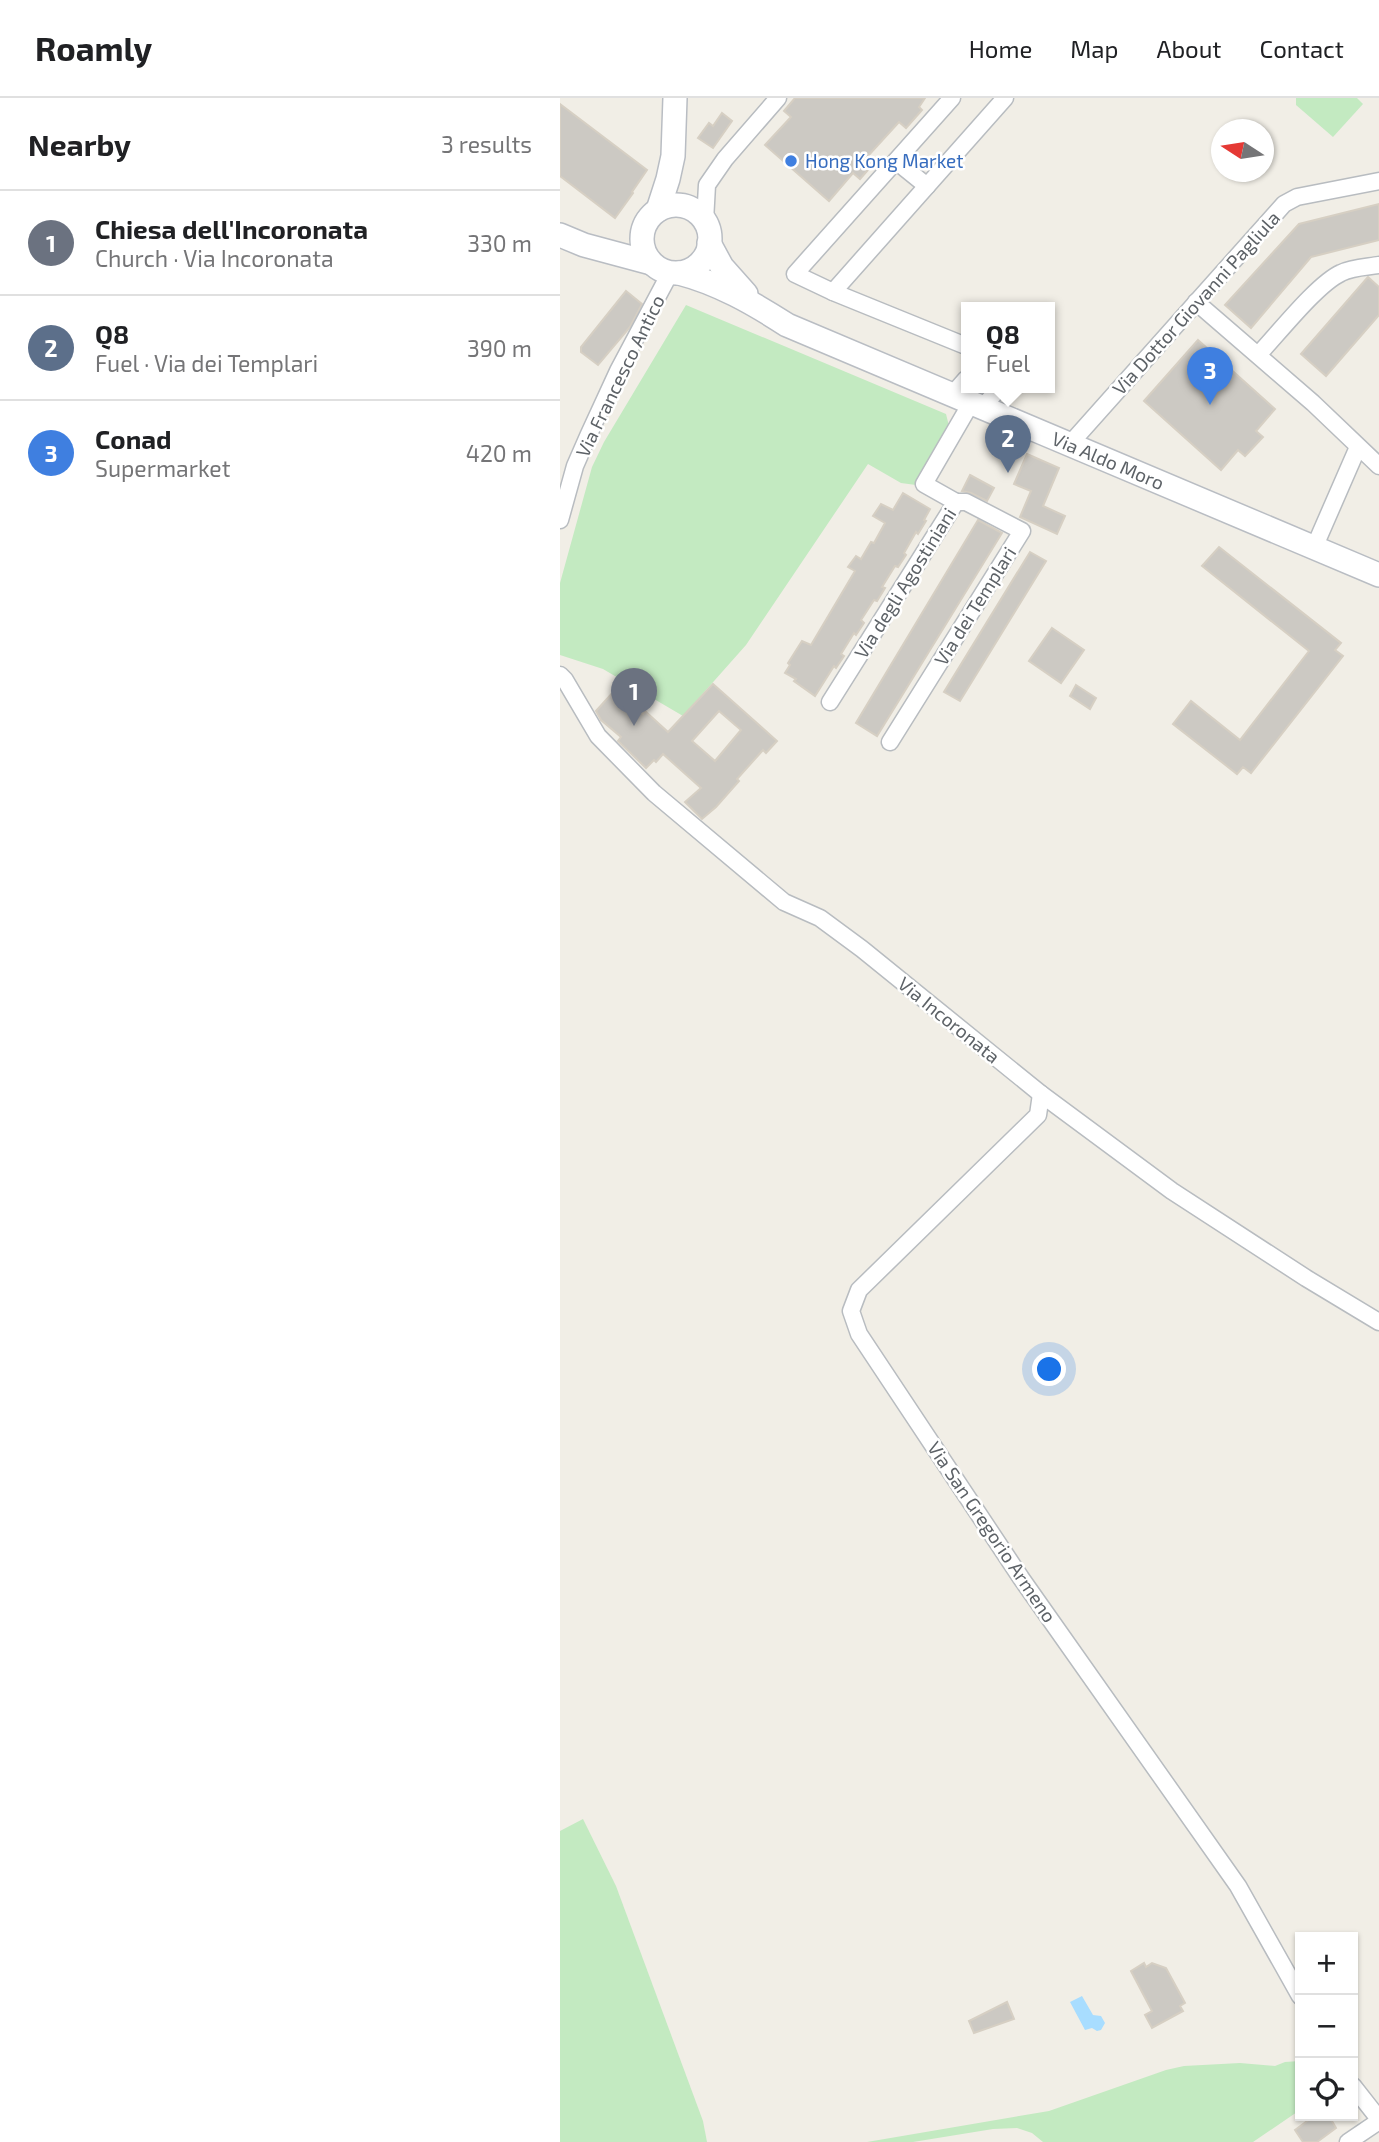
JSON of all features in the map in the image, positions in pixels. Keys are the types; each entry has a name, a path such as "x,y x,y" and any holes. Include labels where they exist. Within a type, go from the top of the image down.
{"main road":[{"path":"608,250 653,215 668,206 682,206 697,213 707,232 706,254 699,264 690,270 667,270 645,254 642,242 643,231 653,215 668,179 673,156 675,98"},
{"path":"673,156 682,206"},
{"name":"Via Aldo Moro","path":"707,232 722,267 761,308"},
{"name":"Via Aldo Moro","path":"560,235 584,245 707,280 788,325 968,396 1070,444 1379,575"}],"street":[{"path":"707,232 706,186 725,159 778,98"},
{"path":"952,98 795,274 961,344"},
{"path":"833,292 1005,98"},
{"path":"896,161 926,186"},
{"name":"Via Dottor Giovanni Pagliula","path":"1070,444 1284,204 1297,197 1379,181"},
{"path":"1258,355 1324,285 1339,273 1379,265"},
{"name":"Via Francesco Antico","path":"560,520 575,466 667,270"},
{"path":"1196,302 1379,466"},
{"name":"Via degli Agostiniani","path":"830,702 956,502 924,484 968,396"},
{"path":"1314,548 1358,447"},
{"name":"Via dei Templari","path":"890,742 1022,531 966,502 956,502"},
{"name":"Via Incoronata","path":"560,675 598,736 654,793 784,902 820,918 862,949 1041,1094 1172,1191 1379,1322"},
{"name":"Via San Gregorio Armeno","path":"1041,1094 1038,1115 859,1290 851,1311 859,1334 1021,1578 1238,1886 1299,1995"},
{"path":"1348,2142 1379,2120 1358,2093"}],"green space":[{"path":"1296,98 1357,98 1363,104 1333,137 1296,105"},
{"path":"686,305 946,414 950,430 916,485 901,483 868,464 746,645 683,716 603,669 560,655 560,583 592,467 604,442"},
{"path":"583,1819 616,1886 703,2121 707,2142 560,2142 560,1831"},
{"path":"1295,2061 1295,2113 1253,2142 1043,2142 1032,2133 1017,2128 993,2129 913,2142 867,2142 1049,2111 1184,2066 1240,2063 1275,2066"}],"water":[{"path":"1082,1996 1093,2015 1101,2016 1105,2023 1101,2030 1085,2030 1070,2002"}],"building":[{"path":"795,98 925,98 919,107 922,110 906,128 899,122 867,157 874,163 860,179 853,173 829,201 765,145 791,117 784,111"},
{"path":"560,104 647,170 615,218 560,176"},
{"path":"722,113 732,121 713,148 698,138 709,123 713,126"},
{"path":"1379,204 1379,240 1311,257 1251,328 1225,305 1299,224"},
{"path":"1368,277 1379,287 1379,315 1326,376 1301,354"},
{"path":"626,291 642,304 630,327 598,365 581,352 581,347"},
{"path":"1198,340 1275,409 1256,431 1263,437 1245,456 1238,450 1221,470 1144,401"},
{"path":"1027,454 1059,468 1043,506 1065,516 1057,534 1020,517 1031,491 1014,484"},
{"path":"970,475 994,488 987,501 962,491"},
{"path":"903,493 930,509 924,520 926,521 918,534 916,532 898,567 895,566 882,587 885,588 877,601 874,600 861,620 864,623 841,654 844,656 836,668 834,666 815,696 785,673 790,665 788,663 802,641 811,645 855,571 848,567 856,556 861,559 871,542 874,543 885,523 873,516 881,504 893,510"},
{"path":"978,520 1002,533 877,736 856,723"},
{"path":"1219,547 1341,643 1335,650 1343,656 1251,773 1243,767 1237,774 1173,724 1191,701 1240,740 1309,651 1202,566"},
{"path":"1030,552 1046,561 960,701 944,692"},
{"path":"1052,628 1084,650 1061,683 1029,661"},
{"path":"713,684 777,741 766,753 763,750 737,779 739,781 702,819 685,802 701,788 663,754 646,768 618,741 621,737 601,720 596,711 614,691 643,714 645,711 668,732","holes":["719,711 741,730 715,761 692,741"]},
{"path":"1076,685 1096,698 1090,709 1070,696"},
{"path":"1144,1963 1146,1967 1152,1963 1166,1968 1185,2003 1180,2006 1183,2011 1152,2028 1145,2015 1152,2011 1131,1971"},
{"path":"1007,2002 1014,2019 974,2033 969,2021"},
{"path":"1307,2121 1332,2121 1336,2128 1317,2142 1303,2142 1295,2130"}],"place":[{"name":"Hong Kong Market","path":"791,161"},
{"name":"Conad","path":"1210,405"},
{"name":"Q8","path":"1008,473"},
{"name":"Chiesa dell'Incoronata","path":"634,726"}]}
